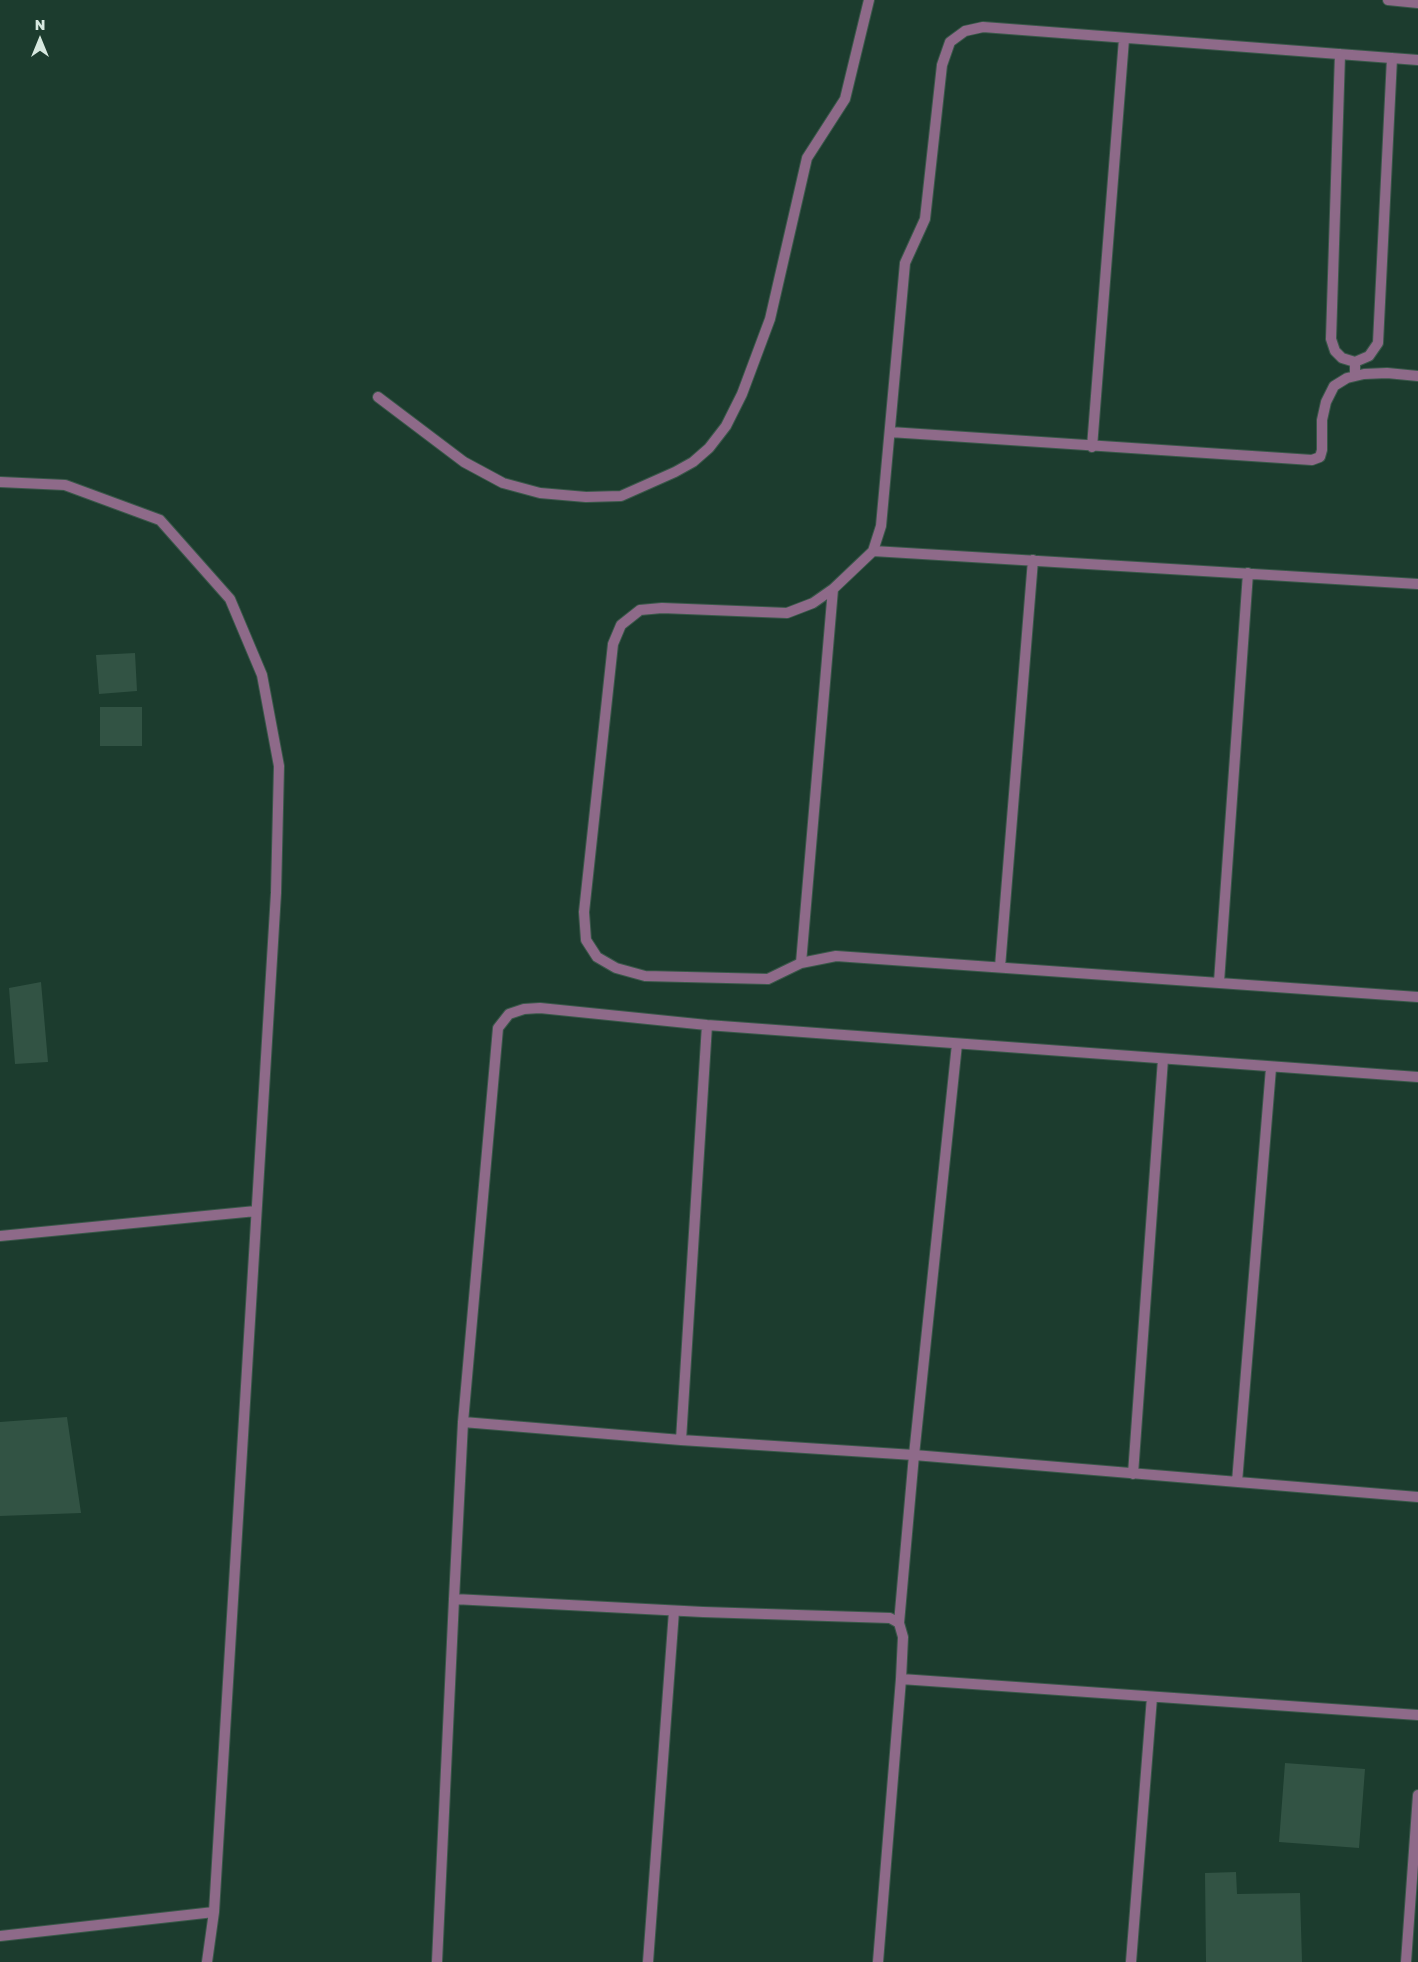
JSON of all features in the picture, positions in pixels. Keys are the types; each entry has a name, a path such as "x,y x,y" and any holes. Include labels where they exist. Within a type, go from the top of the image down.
{"street":[{"path":"378,397 464,462 503,484 540,493 586,497 621,496 667,476 693,462 709,448 726,426 742,394 770,319 807,158 845,99 869,0"},
{"path":"1388,0 1418,3"},
{"path":"1418,60 983,27 965,31 950,42 942,65 925,219 905,264 881,526 873,551 833,589 813,603 788,613 662,608 640,610 621,624 613,644 584,912 586,940 597,957 616,968 645,976 768,979 801,963 836,956 1418,997"},
{"path":"1092,447 1124,39"},
{"path":"1340,54 1331,339 1335,351 1342,358 1355,362 1369,356 1378,343 1392,58"},
{"path":"1355,362 1355,376"},
{"path":"890,432 1092,447 1312,460 1320,456 1322,450 1322,420 1326,402 1334,386 1347,378 1355,376 1387,373 1418,376"},
{"path":"0,482 65,485 160,520 230,599 262,675 279,766 276,893 214,1912 207,1962"},
{"path":"873,551 1418,584"},
{"path":"1000,967 1034,560"},
{"path":"1219,982 1248,573"},
{"path":"801,963 833,589"},
{"path":"437,1962 463,1422 498,1028 509,1014 524,1009 540,1008 707,1025 1271,1068 1418,1077"},
{"path":"681,1440 707,1025"},
{"path":"878,1962 901,1680 903,1637 899,1623 914,1455 957,1044"},
{"path":"1133,1474 1163,1059"},
{"path":"1237,1482 1271,1068"},
{"path":"0,1236 256,1211"},
{"path":"463,1422 681,1440 914,1455 1418,1496"},
{"path":"454,1599 674,1611 890,1618 899,1623"},
{"path":"648,1962 674,1611"},
{"path":"901,1680 1418,1715"},
{"path":"1131,1962 1152,1697"},
{"path":"1406,1962 1418,1795"},
{"path":"0,1936 214,1912"}],"building":[{"path":"135,653 137,691 99,694 96,655"},
{"path":"100,707 142,707 142,746 100,746"},
{"path":"41,982 48,1062 15,1064 9,988"},
{"path":"67,1417 81,1513 0,1516 0,1422"},
{"path":"1285,1763 1365,1769 1359,1848 1279,1842"},
{"path":"1236,1872 1237,1894 1300,1893 1302,1962 1206,1962 1205,1873"}]}
